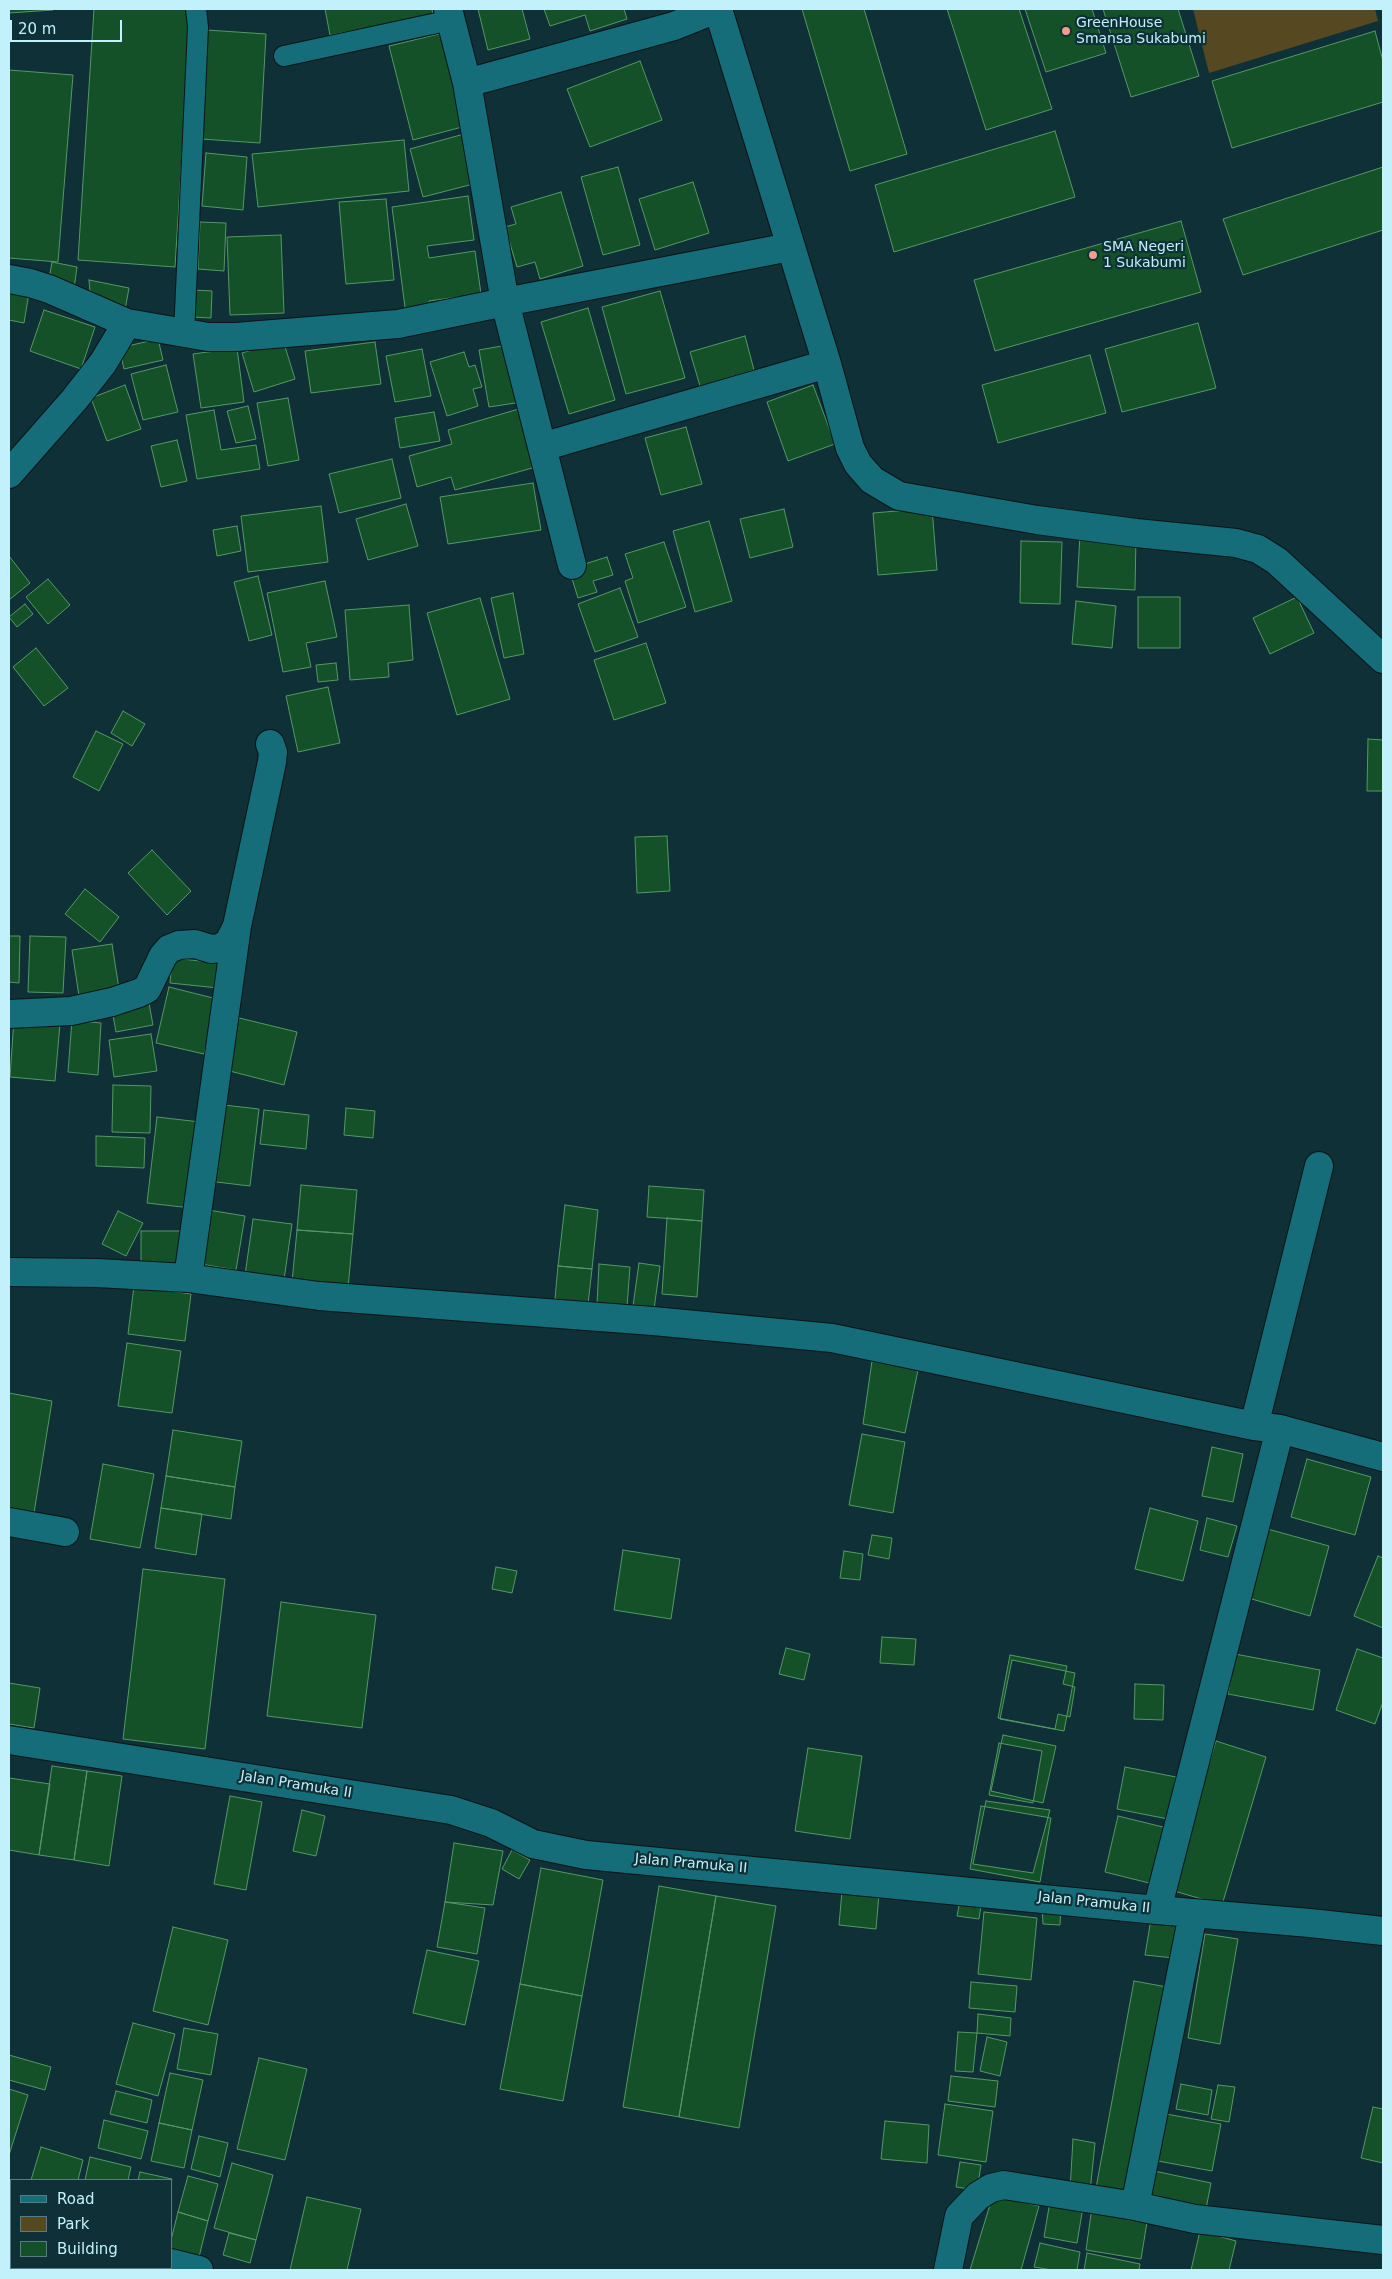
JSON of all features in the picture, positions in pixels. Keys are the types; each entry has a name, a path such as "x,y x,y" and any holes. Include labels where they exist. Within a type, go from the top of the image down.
{"street":[{"path":"466,83 674,26 717,9 827,364 850,448 858,464 872,480 899,496 1037,520 1236,543 1258,549 1277,561 1383,659"},
{"path":"449,14 466,83 505,302 572,565"},
{"path":"9,279 50,289 127,323 184,334 236,337 398,324 790,247"},
{"path":"9,474 74,400 103,363 127,323"},
{"path":"542,447 827,364"},
{"path":"188,1278 237,926 272,762 270,744"},
{"path":"9,1014 71,1011 112,1002 139,993 147,989 163,956 169,949 179,945 196,944 211,949 222,948 229,942 237,926"},
{"path":"1157,1910 1267,1428 1319,1166"},
{"path":"9,1272 97,1273 188,1278 320,1296 653,1321 832,1338 1267,1428 1383,1457"},
{"path":"9,1522 65,1532"},
{"name":"Jalan Pramuka II","path":"9,1740 451,1810 491,1823 533,1844 586,1854 1383,1931"},
{"path":"1135,2206 1193,1914"},
{"path":"948,2270 959,2216 978,2196 991,2188 1004,2185 1135,2206 1195,2219 1383,2240"},
{"path":"172,2263 199,2270"}],"lane":[{"path":"184,334 198,27 196,9"},
{"path":"284,56 449,14"}],"green space":[{"path":"1193,9 1375,9 1378,21 1209,73"}],"building":[{"path":"9,9 53,9 53,10 9,13"},
{"path":"94,9 191,9 175,267 78,260"},
{"path":"325,9 432,9 433,15 330,35"},
{"path":"478,9 522,9 530,39 488,50"},
{"path":"544,9 624,9 627,19 590,31 585,15 550,26"},
{"path":"802,9 864,9 907,154 850,171"},
{"path":"947,9 1019,9 1052,109 986,130"},
{"name":"GreenHouse Smansa Sukabumi","path":"1025,9 1092,9 1106,53 1046,72"},
{"path":"1103,9 1178,9 1199,76 1131,97"},
{"path":"207,30 266,34 260,143 201,139"},
{"path":"1375,31 1383,61 1383,102 1232,148 1212,81"},
{"path":"443,33 466,126 413,140 389,46"},
{"path":"640,61 662,120 590,147 567,89"},
{"path":"9,70 73,75 58,262 9,258"},
{"path":"1055,131 1075,197 894,252 875,185"},
{"path":"464,134 477,183 423,197 410,149"},
{"path":"404,140 409,191 258,207 252,154"},
{"path":"206,153 247,157 243,210 202,206"},
{"path":"618,167 640,245 603,255 581,177"},
{"path":"1383,167 1383,230 1243,275 1223,219"},
{"path":"693,182 709,233 655,250 639,199"},
{"path":"561,192 583,266 540,279 535,262 517,267 505,227 516,224 511,207"},
{"path":"468,196 474,240 427,246 429,258 475,251 481,294 429,301 431,311 406,315 392,207"},
{"path":"386,199 394,280 346,284 339,202"},
{"path":"1181,221 1201,292 995,351 974,280"},
{"path":"200,222 226,223 224,271 198,269"},
{"path":"281,235 284,313 230,315 227,237"},
{"path":"52,262 77,267 74,289 48,285"},
{"path":"89,280 129,288 125,310 91,303"},
{"path":"9,289 29,293 24,323 9,320"},
{"path":"194,290 212,291 211,318 193,317"},
{"path":"660,291 685,378 626,394 602,307"},
{"path":"588,308 615,400 569,414 541,322"},
{"path":"44,310 95,327 81,369 30,351"},
{"path":"1198,323 1216,388 1122,412 1105,349"},
{"path":"745,336 754,370 700,386 690,352"},
{"path":"158,339 163,360 124,369 119,348"},
{"path":"283,340 295,379 254,392 242,353"},
{"path":"375,342 381,384 311,393 305,351"},
{"path":"513,344 522,402 489,407 479,350"},
{"path":"237,348 244,402 201,408 193,354"},
{"path":"422,349 431,396 395,402 386,356"},
{"path":"464,352 469,367 475,365 482,387 473,389 478,406 447,416 430,362"},
{"path":"1090,355 1106,413 998,443 982,385"},
{"path":"166,365 178,412 143,420 131,374"},
{"path":"125,385 141,429 107,441 91,398"},
{"path":"813,385 835,444 788,461 767,402"},
{"path":"288,398 299,460 268,466 257,403"},
{"path":"248,406 256,439 236,443 227,411"},
{"path":"522,408 539,466 455,490 451,477 417,487 409,456 452,444 448,430"},
{"path":"214,410 221,450 256,445 260,469 197,479 186,415"},
{"path":"434,412 440,441 400,448 395,418"},
{"path":"686,427 702,484 661,495 645,438"},
{"path":"177,440 187,481 161,487 151,446"},
{"path":"392,459 401,498 339,513 329,474"},
{"path":"533,483 541,530 448,544 440,497"},
{"path":"406,504 418,546 368,560 356,519"},
{"path":"321,506 328,562 248,572 241,516"},
{"path":"932,508 937,570 878,575 873,513"},
{"path":"784,509 793,547 750,558 740,519"},
{"path":"709,521 732,601 695,612 673,531"},
{"path":"237,526 241,551 217,556 213,530"},
{"path":"1080,535 1136,537 1135,590 1077,587"},
{"path":"1021,541 1062,542 1060,604 1020,603"},
{"path":"664,542 686,607 638,623 625,581 633,578 625,554"},
{"path":"9,556 30,583 9,600"},
{"path":"607,557 613,575 593,581 597,592 578,598 569,569"},
{"path":"258,576 272,635 249,641 234,582"},
{"path":"48,579 70,605 48,624 26,597"},
{"path":"325,581 337,637 306,643 311,667 283,672 267,593"},
{"path":"620,588 638,637 595,652 578,604"},
{"path":"513,593 524,654 504,658 491,598"},
{"path":"1138,597 1180,597 1180,648 1138,648"},
{"path":"1297,597 1314,633 1270,654 1253,618"},
{"path":"480,598 510,699 457,715 427,613"},
{"path":"1076,601 1116,606 1112,648 1072,644"},
{"path":"25,604 33,614 17,627 9,617"},
{"path":"409,605 413,660 388,663 389,677 350,680 345,610"},
{"path":"646,643 666,703 614,720 594,660"},
{"path":"36,648 68,688 44,706 13,667"},
{"path":"336,663 338,680 318,682 316,665"},
{"path":"328,687 340,743 298,752 286,696"},
{"path":"123,711 145,724 132,746 111,733"},
{"path":"96,731 123,744 99,791 73,777"},
{"path":"1368,739 1383,740 1383,791 1367,791"},
{"path":"667,836 670,891 637,893 635,837"},
{"path":"152,850 191,891 167,915 128,873"},
{"path":"85,889 119,917 100,942 65,914"},
{"path":"9,936 20,936 19,983 9,982"},
{"path":"30,936 66,937 63,993 28,992"},
{"path":"112,944 119,989 79,996 72,950"},
{"path":"172,958 220,963 218,988 170,983"},
{"path":"169,987 217,999 204,1054 156,1043"},
{"path":"149,1003 153,1025 116,1032 112,1010"},
{"path":"231,1016 297,1032 284,1085 218,1068"},
{"path":"14,1019 60,1024 55,1081 10,1077"},
{"path":"72,1020 101,1023 98,1075 68,1072"},
{"path":"151,1034 157,1071 114,1077 109,1040"},
{"path":"113,1085 151,1086 150,1133 112,1132"},
{"path":"215,1104 259,1109 250,1186 208,1181"},
{"path":"346,1108 375,1111 373,1138 344,1135"},
{"path":"264,1110 309,1115 306,1149 260,1144"},
{"path":"157,1117 200,1122 191,1208 147,1203"},
{"path":"96,1136 145,1138 144,1168 96,1166"},
{"path":"301,1185 357,1190 353,1234 297,1230"},
{"path":"649,1186 704,1190 702,1221 647,1217"},
{"path":"565,1205 598,1210 592,1269 558,1266"},
{"path":"202,1209 245,1216 236,1270 194,1263"},
{"path":"118,1211 143,1223 126,1256 102,1244"},
{"path":"667,1218 702,1221 697,1297 662,1294"},
{"path":"253,1219 292,1224 284,1280 245,1275"},
{"path":"297,1230 353,1234 348,1288 292,1282"},
{"path":"141,1231 184,1231 184,1266 141,1266"},
{"path":"639,1263 660,1266 654,1309 633,1306"},
{"path":"599,1264 630,1267 627,1307 597,1304"},
{"path":"558,1266 592,1269 588,1304 555,1299"},
{"path":"134,1286 191,1294 185,1341 128,1334"},
{"path":"127,1343 181,1351 172,1413 118,1406"},
{"path":"872,1361 918,1370 905,1433 863,1424"},
{"path":"9,1393 52,1401 34,1513 9,1509"},
{"path":"173,1430 242,1441 235,1487 166,1476"},
{"path":"862,1434 905,1442 893,1513 849,1505"},
{"path":"1212,1447 1243,1454 1233,1502 1202,1496"},
{"path":"1307,1459 1371,1477 1355,1535 1291,1517"},
{"path":"103,1464 154,1474 140,1548 90,1539"},
{"path":"166,1476 235,1487 231,1519 161,1508"},
{"path":"161,1508 202,1514 196,1555 155,1548"},
{"path":"1150,1508 1198,1521 1183,1581 1135,1569"},
{"path":"1207,1518 1237,1526 1228,1557 1200,1550"},
{"path":"1264,1528 1329,1546 1310,1616 1245,1597"},
{"path":"872,1535 892,1538 889,1559 868,1555"},
{"path":"623,1550 680,1559 671,1619 614,1610"},
{"path":"844,1551 863,1554 860,1580 840,1578"},
{"path":"1378,1556 1383,1558 1383,1628 1354,1616"},
{"path":"496,1567 517,1571 512,1593 492,1589"},
{"path":"143,1569 225,1579 205,1749 123,1739"},
{"path":"281,1602 376,1615 362,1728 267,1716"},
{"path":"882,1637 916,1639 914,1665 880,1663"},
{"path":"786,1648 810,1654 804,1680 779,1674"},
{"path":"1357,1649 1383,1658 1383,1702 1375,1724 1336,1710"},
{"path":"1235,1654 1320,1670 1313,1710 1228,1694"},
{"path":"1010,1655 1067,1666 1063,1684 1075,1687 1070,1717 1058,1714 1055,1729 998,1718"},
{"path":"1012,1660 1075,1673 1064,1731 1000,1719"},
{"path":"9,1683 40,1688 34,1728 9,1724"},
{"path":"1135,1684 1164,1685 1163,1720 1134,1719"},
{"path":"1003,1735 1056,1746 1043,1803 991,1791"},
{"path":"1216,1741 1266,1757 1222,1905 1171,1890"},
{"path":"999,1743 1042,1751 1033,1803 989,1795"},
{"path":"808,1748 862,1756 850,1839 795,1831"},
{"path":"52,1766 87,1771 74,1860 39,1855"},
{"path":"1125,1767 1176,1777 1168,1819 1117,1809"},
{"path":"87,1771 122,1776 109,1866 74,1860"},
{"path":"9,1778 50,1784 39,1855 9,1850"},
{"path":"230,1796 262,1802 246,1890 214,1884"},
{"path":"986,1801 1050,1810 1033,1873 973,1864"},
{"path":"981,1806 1051,1818 1040,1882 970,1869"},
{"path":"302,1810 325,1816 316,1856 293,1851"},
{"path":"1118,1816 1167,1828 1153,1884 1105,1872"},
{"path":"454,1843 503,1851 493,1905 445,1902"},
{"path":"512,1850 530,1860 519,1879 502,1869"},
{"path":"541,1868 603,1880 582,1996 520,1984"},
{"path":"659,1886 716,1896 679,2117 623,2107"},
{"path":"842,1891 879,1894 876,1929 839,1925"},
{"path":"961,1895 982,1899 979,1919 957,1916"},
{"path":"716,1896 776,1906 739,2128 679,2117"},
{"path":"445,1902 485,1908 477,1954 437,1947"},
{"path":"1061,1905 1060,1925 1043,1924 1042,1906"},
{"path":"984,1912 1037,1918 1031,1980 978,1974"},
{"path":"1151,1919 1180,1922 1174,1958 1145,1955"},
{"path":"173,1927 228,1940 208,2025 153,2011"},
{"path":"1205,1934 1238,1939 1220,2044 1188,2038"},
{"path":"427,1950 479,1961 465,2025 413,2013"},
{"path":"1134,1981 1167,1987 1130,2192 1096,2188"},
{"path":"971,1982 1017,1986 1015,2012 969,2008"},
{"path":"520,1984 582,1996 563,2101 500,2089"},
{"path":"978,2014 1011,2018 1010,2036 977,2033"},
{"path":"133,2023 175,2034 158,2096 116,2084"},
{"path":"184,2028 218,2034 211,2075 177,2069"},
{"path":"958,2032 977,2033 973,2072 955,2071"},
{"path":"987,2037 1007,2042 1000,2076 980,2071"},
{"path":"9,2055 51,2067 45,2090 9,2080"},
{"path":"259,2058 307,2069 285,2160 237,2149"},
{"path":"170,2073 203,2080 192,2130 159,2123"},
{"path":"951,2076 998,2081 995,2107 948,2101"},
{"path":"1181,2084 1212,2090 1208,2115 1176,2109"},
{"path":"1218,2085 1235,2087 1229,2122 1211,2119"},
{"path":"9,2089 28,2095 9,2155"},
{"path":"116,2091 152,2100 147,2123 110,2114"},
{"path":"945,2104 993,2111 986,2162 938,2155"},
{"path":"1373,2107 1383,2109 1383,2163 1361,2158"},
{"path":"1166,2114 1221,2124 1212,2171 1158,2161"},
{"path":"104,2120 148,2131 141,2159 98,2148"},
{"path":"885,2121 929,2125 927,2163 881,2159"},
{"path":"159,2123 192,2130 184,2168 151,2161"},
{"path":"199,2136 228,2143 220,2177 191,2169"},
{"path":"1073,2139 1095,2143 1090,2192 1070,2190"},
{"path":"41,2147 83,2160 78,2179 31,2179"},
{"path":"90,2157 131,2167 128,2179 85,2179"},
{"path":"960,2162 981,2165 977,2190 956,2187"},
{"path":"232,2163 273,2175 256,2240 214,2228"},
{"path":"1154,2171 1211,2183 1205,2214 1147,2202"},
{"path":"140,2172 172,2179 138,2179"},
{"path":"188,2176 218,2184 208,2221 178,2212"},
{"path":"993,2195 1039,2206 1021,2270 970,2270"},
{"path":"307,2197 361,2209 347,2270 290,2270"},
{"path":"1050,2201 1083,2207 1077,2243 1044,2237"},
{"path":"1092,2207 1148,2216 1141,2259 1086,2250"},
{"path":"178,2212 208,2221 199,2257 172,2250 172,2236"},
{"path":"1200,2231 1236,2241 1229,2270 1191,2270"},
{"path":"229,2233 256,2240 250,2263 223,2255"},
{"path":"1040,2243 1080,2252 1077,2270 1052,2270 1034,2267"},
{"path":"1087,2253 1140,2264 1139,2270 1084,2270"}],"place":[{"name":"GreenHouse Smansa Sukabumi","path":"1066,31"},
{"name":"SMA Negeri 1 Sukabumi","path":"1093,255"}]}
